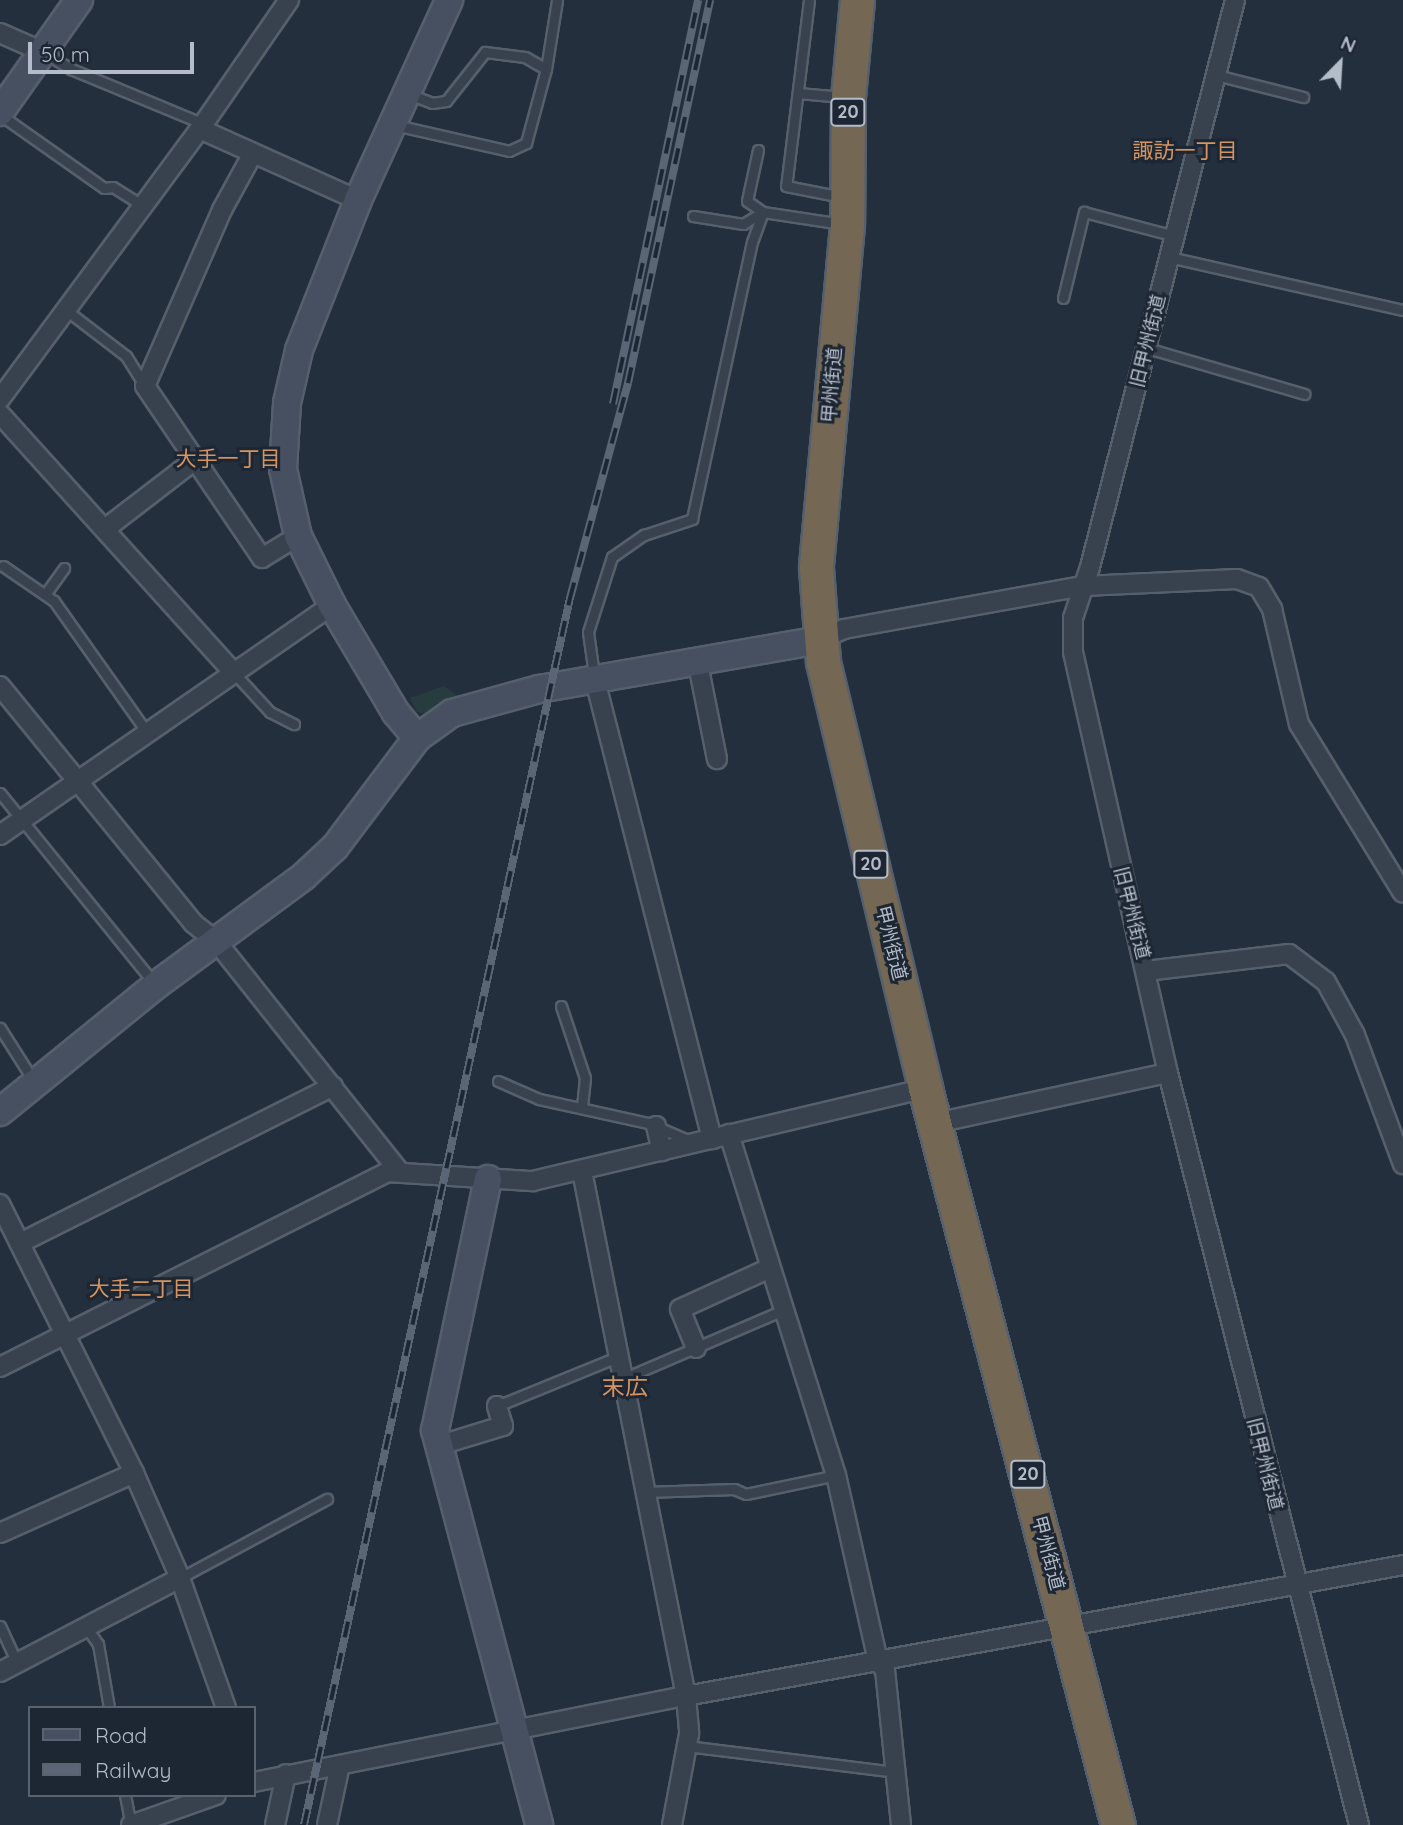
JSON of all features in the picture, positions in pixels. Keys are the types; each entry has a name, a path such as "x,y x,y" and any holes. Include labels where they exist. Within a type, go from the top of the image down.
{"highway":[{"name":"甲州街道","path":"857,0 848,97 847,211 816,568 820,640 925,1088 1118,1825"}],"street":[{"path":"0,114 79,0"},
{"path":"0,399 202,127 289,0"},
{"path":"417,738 396,713 332,605 298,536 284,469 287,403 299,350 358,200 449,0"},
{"name":"旧甲州街道","path":"1235,0 1147,348 1073,618 1073,652 1168,1073 1295,1585 1359,1825"},
{"path":"0,33 43,52"},
{"path":"202,127 253,155 358,200"},
{"path":"253,155 222,210 145,386 262,558 298,536"},
{"path":"0,414 234,674"},
{"path":"105,529 195,460"},
{"path":"0,1112 155,986 304,876 335,847 417,738 464,709 595,680 698,664 820,640 844,629 1083,586 1237,579 1259,587 1272,609 1298,724 1403,893"},
{"path":"0,835 332,605"},
{"path":"698,664 717,759"},
{"path":"595,680 712,1139 770,1268 836,1475 878,1661 885,1670 901,1825"},
{"path":"0,687 192,923 216,941 398,1170"},
{"path":"1146,971 1289,954 1326,982 1355,1035 1403,1164"},
{"path":"936,1123 1168,1073"},
{"path":"19,1243 333,1086"},
{"path":"0,1367 398,1170 533,1181 925,1088"},
{"path":"656,1126 662,1151"},
{"path":"582,1171 617,1357 687,1696 687,1746 672,1825"},
{"path":"488,1179 435,1430 437,1446 539,1825"},
{"path":"0,1204 134,1474 180,1578 225,1706"},
{"path":"696,1348 680,1309 770,1268"},
{"path":"437,1446 503,1426 497,1406"},
{"path":"0,1532 134,1474"},
{"path":"256,1782 687,1696 1403,1565"},
{"path":"0,1672 180,1578"},
{"path":"327,1825 340,1766"},
{"path":"275,1825 286,1774"},
{"path":"131,1825 210,1797"}],"lane":[{"path":"392,124 509,151 526,143 546,69 556,0"},
{"path":"809,0 786,186 847,211"},
{"path":"43,52 71,69 202,127"},
{"path":"407,94 432,103 446,100 485,52 525,57 546,69"},
{"path":"1216,75 1303,97"},
{"path":"798,93 848,97"},
{"path":"0,114 104,188 113,187 143,206"},
{"path":"758,150 747,201 763,212"},
{"path":"693,216 743,224 763,212 847,211"},
{"path":"595,680 588,632 612,557 644,535 692,519 752,242 763,212"},
{"path":"1063,298 1084,212 1175,236"},
{"path":"1169,257 1403,310"},
{"path":"66,310 126,356 145,386"},
{"path":"1147,348 1304,394"},
{"path":"3,566 46,593 148,734"},
{"path":"46,593 64,568"},
{"path":"234,674 270,712 293,724"},
{"path":"0,793 155,986"},
{"path":"561,1006 584,1078 582,1108"},
{"path":"0,1028 36,1084"},
{"path":"499,1081 539,1099 712,1139"},
{"path":"622,1379 783,1310"},
{"path":"497,1406 617,1357"},
{"path":"644,1492 734,1489 746,1494 836,1475"},
{"path":"180,1578 327,1499"},
{"path":"0,1626 17,1663"},
{"path":"86,1627 97,1644 109,1706"},
{"path":"687,1746 896,1772"},
{"path":"125,1797 131,1825"}],"green space":[{"path":"444,686 458,696 429,715 417,712 410,698"}],"railway":[{"path":"613,404 698,0"},
{"path":"304,1825 570,598 628,383 710,0"}],"district":[{"name":"諏訪一丁目","path":"1185,150"},
{"name":"大手一丁目","path":"228,458"},
{"name":"大手二丁目","path":"141,1288"},
{"name":"末広","path":"625,1387"}]}
